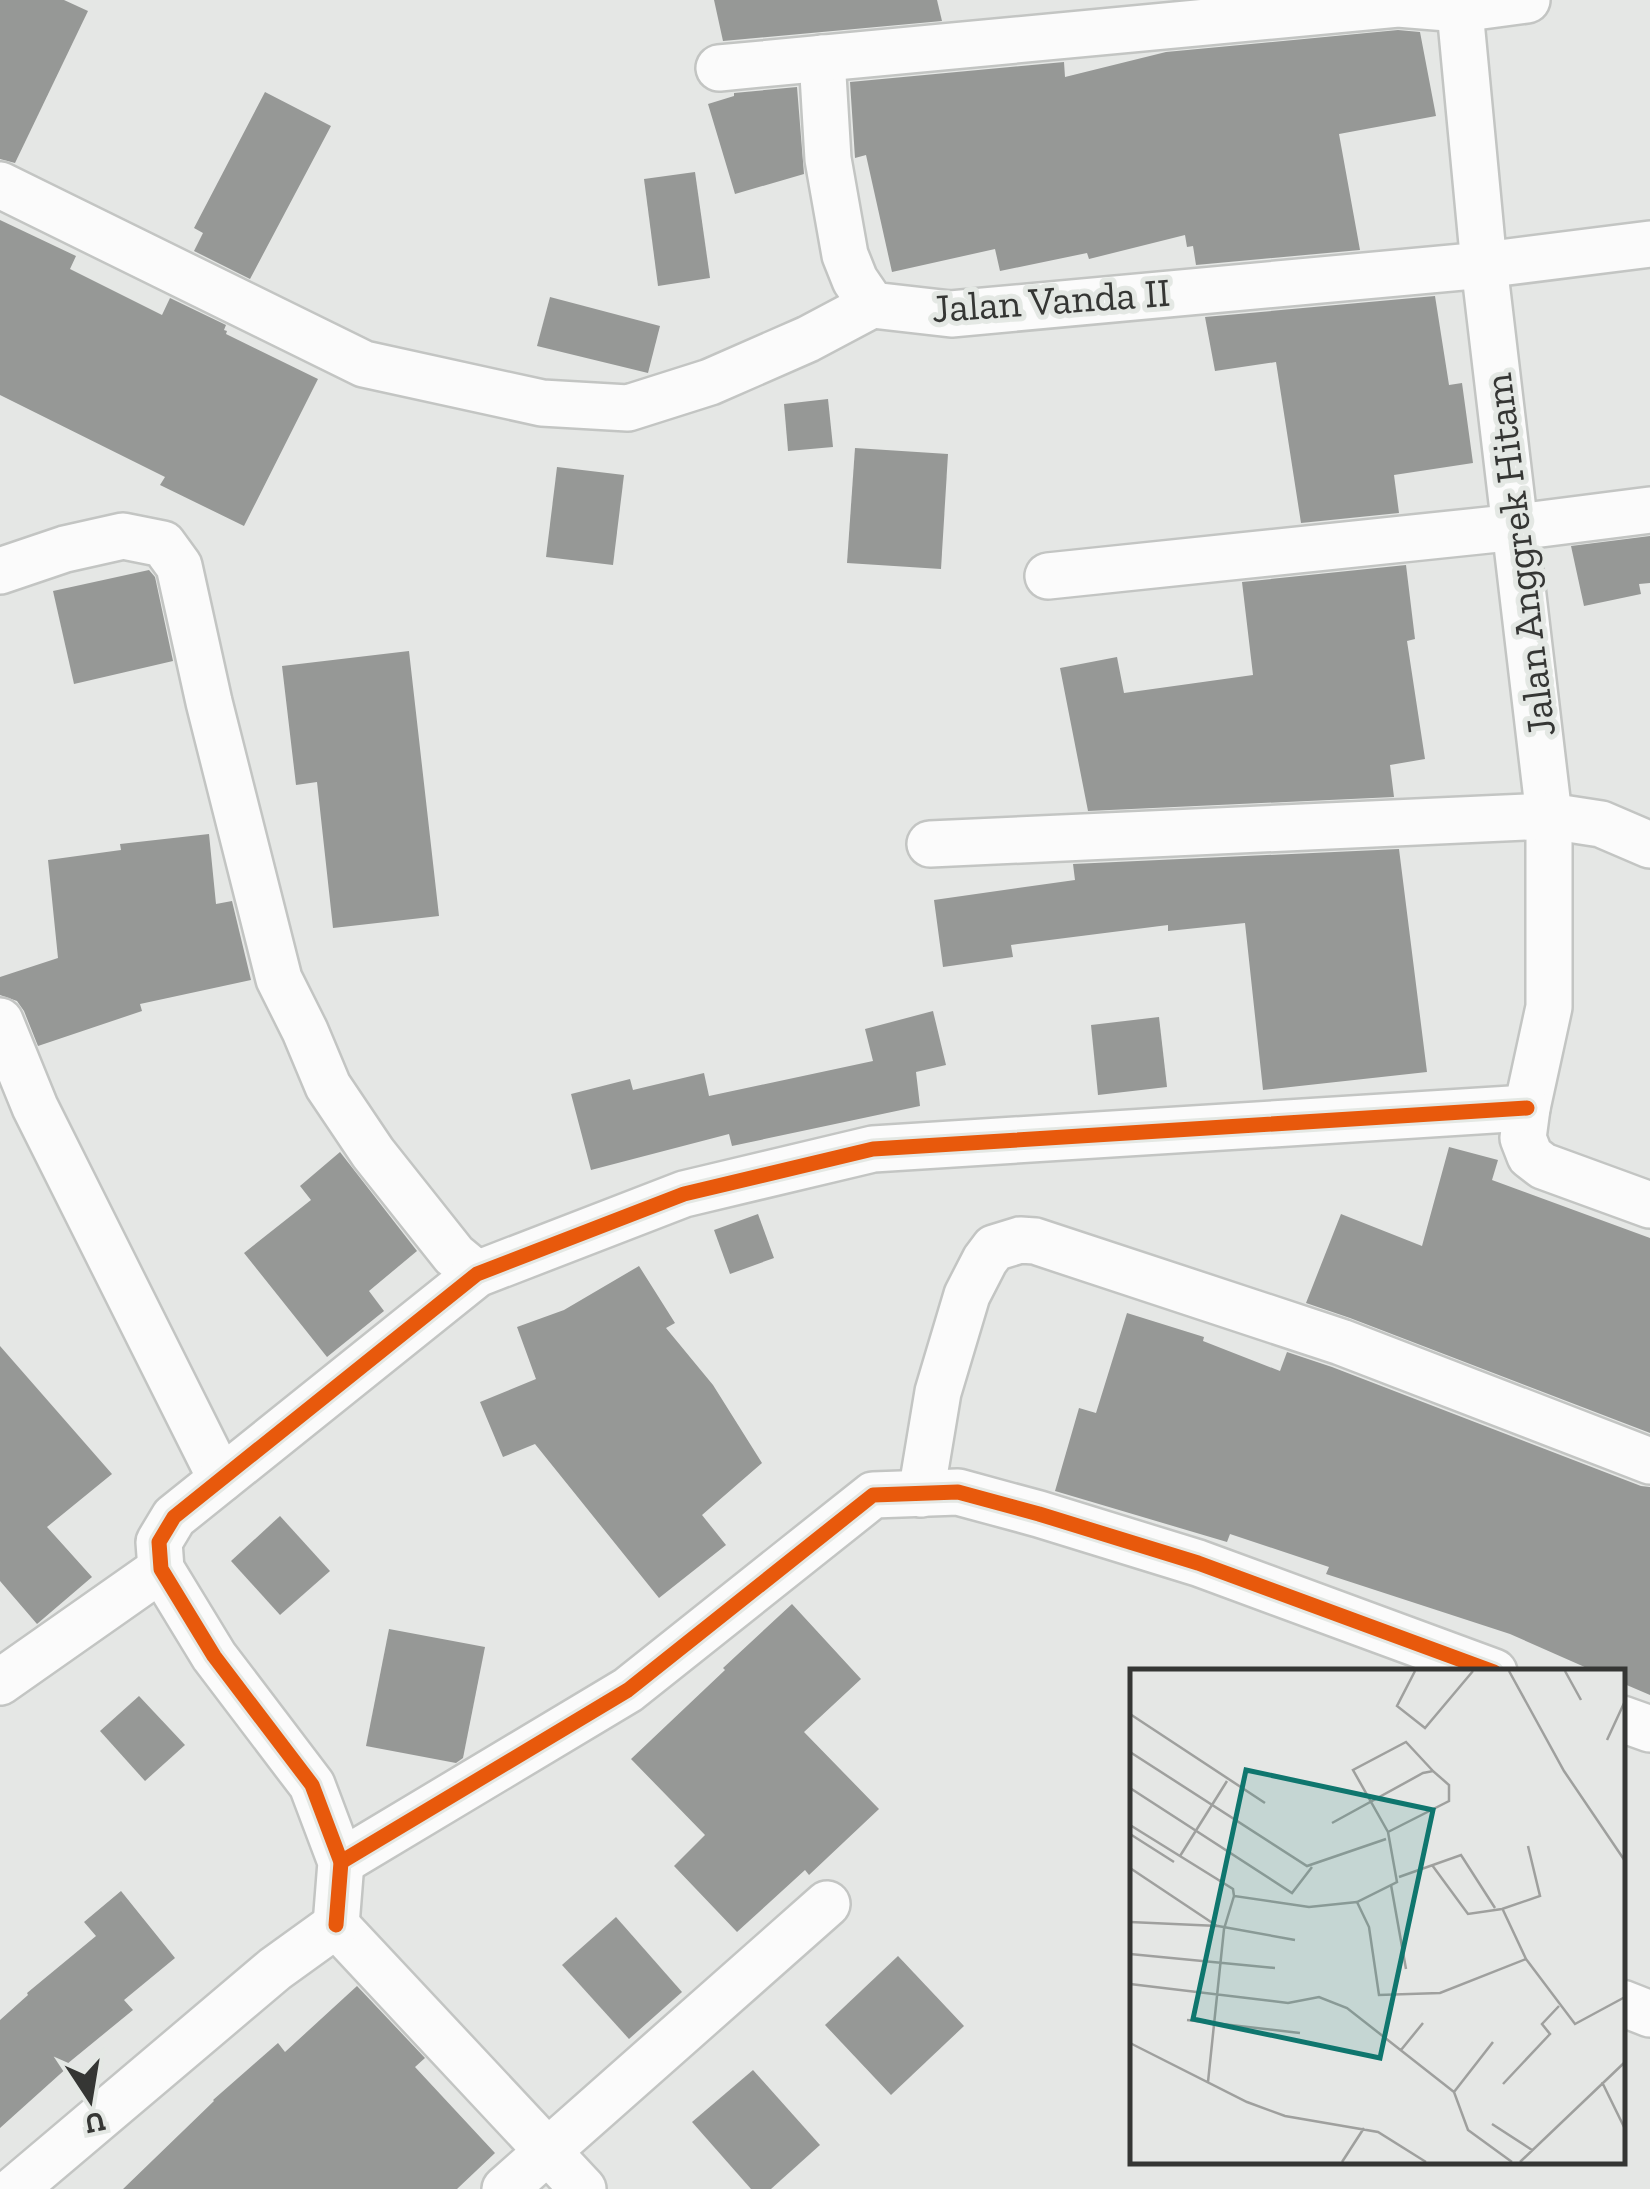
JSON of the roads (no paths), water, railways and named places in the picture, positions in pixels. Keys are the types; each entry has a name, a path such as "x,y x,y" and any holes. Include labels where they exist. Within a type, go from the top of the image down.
{"street":[{"path":"719,68 1398,4 1527,0"},
{"name":"Jalan Anggrek Hitam","path":"1460,5 1484,265 1549,816 1549,1007 1523,1138 1530,1156 1543,1166 1650,1204"},
{"name":"Jalan Vanda II","path":"822,58 828,159 845,255 855,280 872,305 950,314 1484,265 1650,244"},
{"path":"0,185 364,364 542,403 628,408 710,382 808,339 872,305"},
{"path":"1048,576 1650,510"},
{"path":"0,571 65,549 124,536 163,544 180,566 209,702 279,980 306,1031 328,1086 373,1154 454,1255 477,1274"},
{"path":"1601,824 1650,815"},
{"path":"930,844 1549,816 1601,824 1650,845"},
{"path":"0,1021 35,1107 221,1479"},
{"path":"583,2189 336,1925 341,1862 312,1785 214,1656 162,1569 160,1542 174,1517 477,1274 684,1194 872,1149 1526,1108"},
{"path":"921,1494 938,1392 967,1295 994,1248 1020,1240 1035,1240 1341,1342 1650,1461"},
{"path":"341,1862 628,1690 873,1495 958,1492 1092,1530 1198,1563 1486,1669"},
{"path":"0,1682 162,1569"},
{"path":"1625,1719 1650,1728"},
{"path":"505,2189 827,1904"},
{"path":"14,2189 276,1969 336,1925"},
{"path":"1625,2003 1650,2014"}]}
